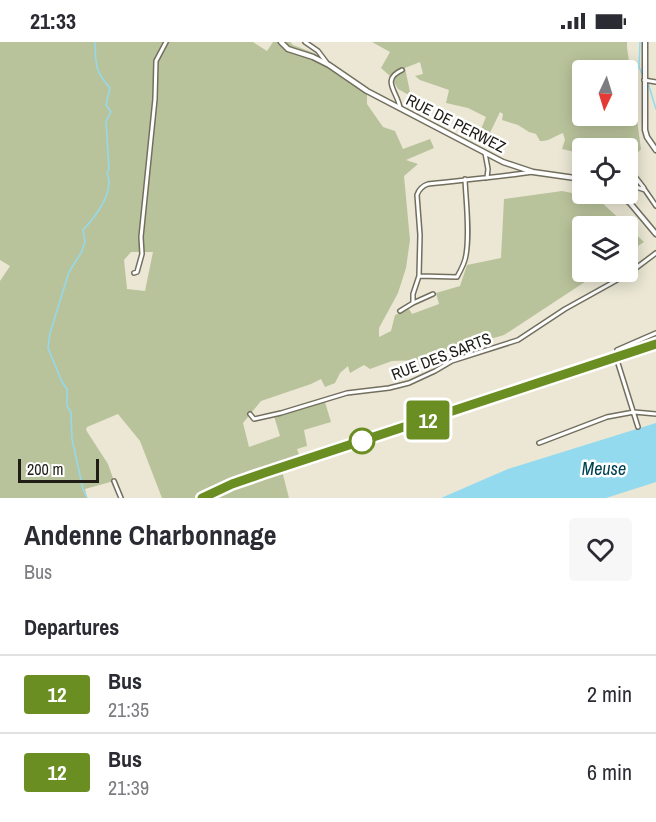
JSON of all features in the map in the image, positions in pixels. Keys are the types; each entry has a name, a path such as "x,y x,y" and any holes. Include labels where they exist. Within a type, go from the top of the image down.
{"main road":[{"path":"202,498 247,479 656,344"}],"street":[{"path":"134,273 137,272 142,254 141,237 155,99 156,61 165,42"},
{"name":"RUE DE PERWEZ","path":"281,42 288,48 328,65 367,91 503,162 533,172 572,178"},
{"name":"RUE DE PERWEZ","path":"305,42 318,51 328,65"},
{"path":"645,42 645,130 656,150"},
{"path":"400,108 399,100 391,87 395,74 402,70"},
{"path":"645,80 656,82"},
{"path":"485,153 487,178"},
{"path":"413,303 413,294 419,276 420,235 417,195 419,189 428,184 533,172"},
{"path":"419,276 457,277 461,270 466,248 465,179"},
{"path":"638,181 656,206"},
{"path":"638,187 644,189"},
{"path":"631,204 656,234"},
{"name":"RUE DES SARTS","path":"250,414 254,419 347,393 409,383 452,361 518,340 565,309 628,274 656,253"},
{"path":"400,310 433,294"},
{"path":"638,427 617,357 617,350 656,333"},
{"path":"539,443 607,417 634,412 656,414"},
{"path":"114,482 121,498"}],"green space":[{"path":"0,42 253,42 267,51 273,42 290,42 314,53 350,83 367,93 367,104 383,127 395,131 403,149 430,139 434,148 406,160 418,164 404,176 410,240 406,268 398,293 379,328 379,337 391,331 395,315 409,309 412,314 439,304 436,293 460,286 467,265 501,258 504,199 562,191 572,193 572,204 603,204 616,216 572,216 572,282 585,282 504,335 419,360 392,361 370,369 364,365 350,373 348,366 340,373 335,383 325,387 321,379 261,401 243,423 249,447 280,436 274,416 325,402 331,422 304,430 307,446 297,449 300,458 236,481 198,498 162,498 140,441 118,414 87,427 86,430 108,464 114,481 85,489 87,498 0,498 0,281 10,266 0,260","holes":["131,252 153,252 145,291 127,289 124,260"]},
{"path":"372,42 627,42 629,60 572,60 572,126 638,126 641,149 638,153 638,138 572,138 572,151 562,149 565,140 563,133 549,140 540,141 536,134 502,120 503,114 500,112 488,137 479,134 486,117 468,108 446,103 449,90 415,76 423,74 420,62 405,68 409,95 398,89 390,76 381,68 390,52"},
{"path":"638,236 644,242 638,246"},
{"path":"282,471 289,498 211,498 229,490"}],"water":[{"name":"Meuse","path":"656,423 656,482 606,498 441,498 508,469"}],"waterway":[{"path":"87,498 72,439 67,389 48,348 50,333 69,272 85,242 83,230 103,204 108,188 106,121 111,112 106,105 110,88 97,67 95,42"},
{"path":"640,42 639,67 643,76"},
{"path":"648,83 656,109"}],"bus line":[{"name":"12","path":"202,498 219,489 264,473 656,344"}]}
